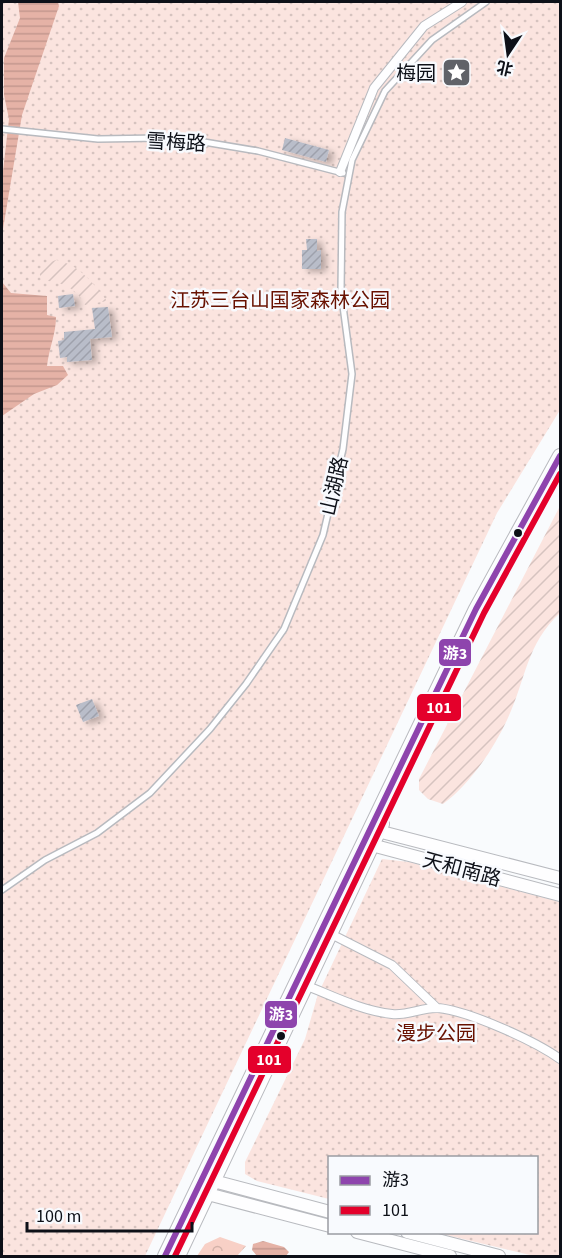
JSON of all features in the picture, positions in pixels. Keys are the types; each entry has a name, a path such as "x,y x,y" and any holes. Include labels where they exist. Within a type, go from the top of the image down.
{"main road":[{"path":"165,1257 206,1186 305,985 476,609 561,456"},
{"path":"374,830 480,622 561,470"},
{"path":"178,1257 206,1186 368,844"}],"street":[{"path":"344,173 364,109 381,78 424,26 462,2"},
{"name":"天和南路","path":"374,830 561,878"},
{"name":"天和南路","path":"368,844 561,895"},
{"path":"329,933 392,965 437,1008"},
{"path":"305,985 368,1010 395,1015 437,1008 487,1023 542,1046 561,1059"},
{"path":"206,1186 328,1212"},
{"path":"206,1186 328,1225"},
{"path":"361,1234 450,1257"},
{"path":"411,1234 500,1257"}],"lane":[{"name":"山湖路","path":"2,890 45,860 97,833 150,793 210,729 246,684 284,629 323,535 343,449 352,374 341,291 344,173 385,91 432,40 486,2"},
{"name":"雪梅路","path":"2,129 38,134 204,142 258,151 344,173"}],"green space":[{"name":"江苏三台山国家森林公园","path":"2,2 560,2 560,410 497,513 145,1256 2,1256"},
{"path":"56,260 79,270 107,301 85,305 77,294 67,287 41,280 39,270 45,264"},
{"path":"560,506 560,613 540,637 533,650 507,720 480,766 443,804 428,799 419,790 419,779"},
{"name":"漫步公园","path":"382,859 409,862 560,902 560,1256 534,1256 442,1234 538,1234 538,1156 328,1156 328,1199 257,1181 245,1174 245,1162 305,1039 318,994"},
{"path":"220,1237 246,1246 237,1256 197,1256 205,1244"}],"shaded area":[{"path":"18,2 58,2 59,6 22,115 2,235 2,180 9,119 4,95 4,58 20,18"},
{"path":"2,282 11,293 47,296 47,315 56,317 47,366 63,366 68,375 57,385 34,394 2,416"},
{"path":"263,1241 284,1247 289,1252 286,1256 257,1256 252,1250 253,1244"}],"building":[{"path":"285,138 329,150 326,162 282,150"},
{"path":"306,239 317,239 317,251 321,250 321,269 302,269 302,250 307,250"},
{"path":"73,294 75,306 59,308 58,296"},
{"path":"108,307 112,337 90,339 92,360 67,362 67,357 60,358 58,341 64,340 64,332 95,329 92,308"},
{"path":"92,699 99,716 83,722 76,705"}],"transit line":[{"name":"游3","path":"165,1256 476,609 560,456"},
{"name":"101","path":"175,1256 484,613 560,474"}],"place":[{"name":"梅园","path":"457,73"}]}
